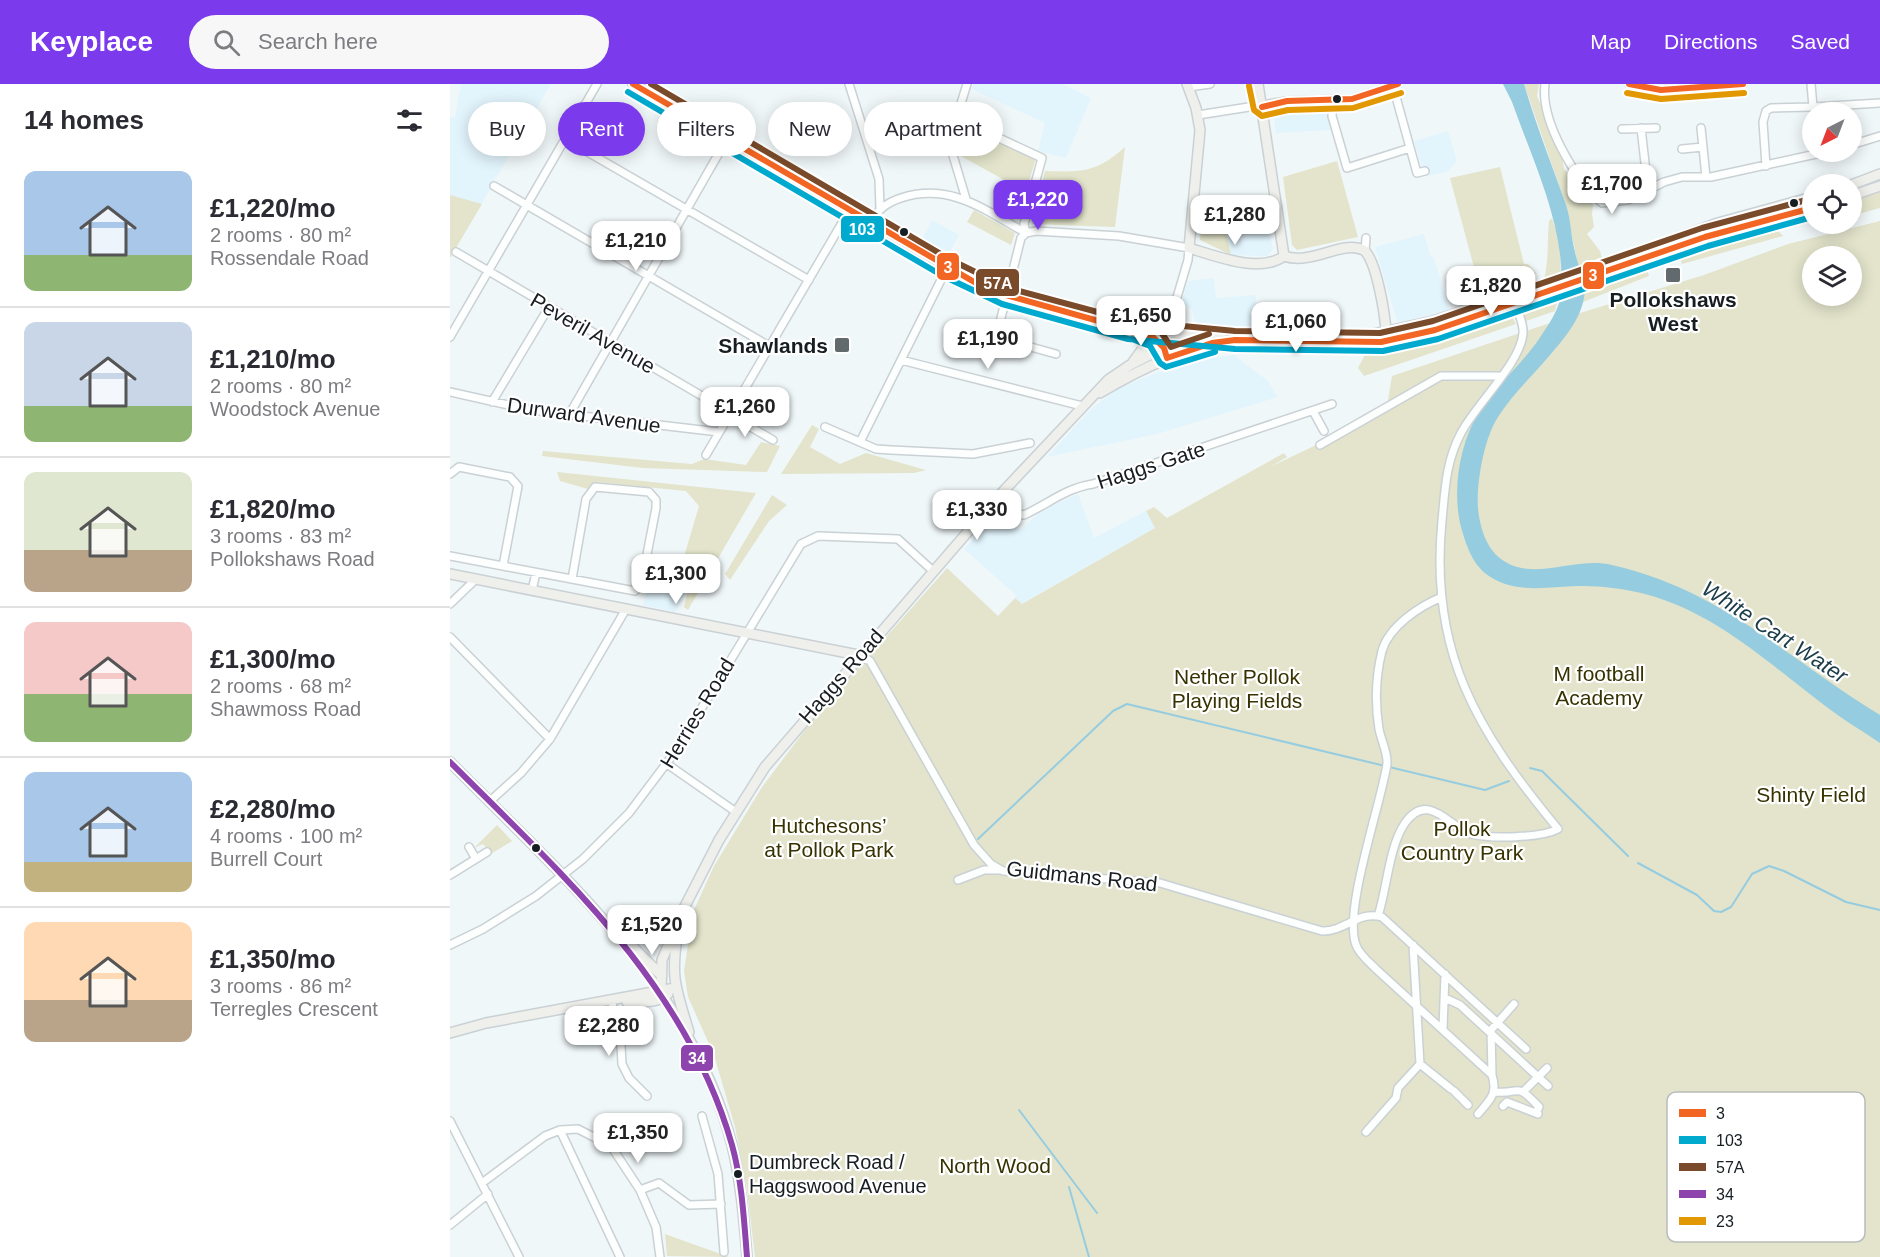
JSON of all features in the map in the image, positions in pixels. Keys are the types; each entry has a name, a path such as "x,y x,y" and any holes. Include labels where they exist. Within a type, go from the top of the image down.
{"main road":[{"path":"633,84 664,102"},
{"path":"1258,84 1284,256"},
{"path":"1188,86 1198,115 1200,130 1189,248 1244,262 1276,262 1284,256 1303,260 1357,247 1365,251 1371,261 1385,317 1386,332"},
{"path":"755,156 947,268 1005,296 1152,336 1164,348 1167,358"},
{"path":"1862,181 1880,174"},
{"path":"1862,192 1880,186"},
{"path":"1129,330 1235,340 1381,342 1419,334 1718,224 1802,200"},
{"path":"1596,270 1802,211"},
{"path":"1358,340 1369,334 1423,324 1514,300"},
{"path":"1129,330 1143,341 1144,347 1130,365"},
{"path":"1212,343 1235,340"},
{"name":"Haggs Road","path":"663,994 660,974 662,960 682,912 736,812 771,759 858,655 996,499 1084,403 1116,373 1164,348 1212,343"},
{"name":"Haggs Road","path":"1084,403 1167,358 1212,343"},
{"path":"450,574 858,655"},
{"path":"450,762 620,937 663,994 693,1044"},
{"path":"682,912 675,951 675,988 693,1044 732,1144 742,1197 747,1257"},
{"path":"620,937 636,947 675,988"},
{"path":"450,1034 486,1023 663,994 675,988"}],"street":[{"path":"587,102 597,84"},
{"path":"849,84 879,179 880,209"},
{"path":"961,102 967,84"},
{"path":"1188,86 1210,84"},
{"path":"1545,84 1544,100 1549,121 1582,184 1602,203 1628,200 1648,189 1682,177 1706,177 1802,157"},
{"path":"1629,84 1662,90 1743,84"},
{"path":"1811,84 1817,102"},
{"path":"1198,115 1262,107 1287,101 1352,99 1395,85 1410,148 1421,172"},
{"path":"1333,100 1332,116 1347,168 1410,148"},
{"path":"1862,105 1880,103"},
{"path":"1766,166 1763,122 1766,111 1771,108 1802,109"},
{"path":"1641,128 1648,189"},
{"path":"1622,129 1656,128"},
{"path":"1701,128 1706,177"},
{"path":"1862,142 1880,136"},
{"path":"1003,140 1042,158 1024,224 1026,233"},
{"path":"1682,149 1703,147"},
{"path":"450,337 453,325 488,272 558,151"},
{"path":"595,156 809,280"},
{"path":"569,415 717,156"},
{"path":"952,156 966,199"},
{"path":"494,186 769,346"},
{"path":"870,224 880,209 889,202 918,194 941,192 966,199 1026,233 1119,236 1189,248 1188,260 1175,304"},
{"path":"706,455 849,212"},
{"path":"996,339 1021,238 1026,233"},
{"path":"1365,251 1366,238"},
{"name":"Peveril Avenue","path":"456,252 773,440"},
{"path":"860,442 947,268"},
{"path":"1514,300 1523,334 1517,351 1502,376 1476,408 1449,460 1440,539 1442,597 1449,646 1478,720 1520,783 1558,829 1549,834 1493,836 1469,834 1437,812 1430,810 1417,813 1401,830 1378,916 1413,945 1526,1049"},
{"path":"492,402 549,306"},
{"path":"963,328 1056,354"},
{"path":"901,360 1069,403 1084,403"},
{"path":"1320,445 1441,376 1502,376"},
{"name":"Durward Avenue","path":"450,392 492,402 569,415 719,432"},
{"name":"Haggs Gate","path":"996,499 1012,513 1024,515 1047,500 1081,486 1093,484 1332,404"},
{"path":"1313,411 1324,431"},
{"path":"825,427 876,449 973,454 1030,443"},
{"path":"450,474 459,467 510,477 518,486 503,566"},
{"path":"450,556 628,592 639,588 656,508 656,500 649,492 595,487 592,489 586,499 572,579"},
{"name":"Herries Road","path":"450,945 511,913 562,877 614,829 667,764 797,548 808,539 818,536 898,539 933,571"},
{"path":"532,590 536,573"},
{"path":"450,604 476,579"},
{"path":"1442,597 1420,606 1401,623 1383,649 1377,696 1379,728 1387,762 1358,890 1354,939 1362,954 1492,1075"},
{"path":"489,802 521,773 550,739 626,609"},
{"path":"450,637 550,739"},
{"name":"Guidmans Road","path":"858,655 870,661 974,845 991,864 1003,870 1160,883 1322,931 1336,931 1369,914 1378,916"},
{"path":"667,764 736,812"},
{"path":"469,847 476,860"},
{"path":"450,875 487,852"},
{"path":"958,880 984,870 1003,870"},
{"path":"1413,945 1414,1003 1420,1064 1468,1105"},
{"path":"1443,1029 1444,974"},
{"path":"1445,998 1460,1005 1548,1086"},
{"path":"612,1001 615,1032 621,1045 622,1064 629,1078 647,1096"},
{"path":"1495,1092 1492,1075 1491,1030 1514,1004"},
{"path":"1366,1132 1396,1098 1398,1088 1420,1064"},
{"path":"1524,1091 1547,1068"},
{"path":"1478,1114 1495,1092 1518,1088 1524,1091 1539,1107 1537,1114 1507,1102 1503,1106"},
{"path":"702,1116 718,1174 724,1252"},
{"path":"450,1121 519,1257"},
{"path":"482,1183 545,1136 560,1130 578,1129 611,1146 640,1190 656,1227 660,1257"},
{"path":"560,1130 620,1257"},
{"path":"640,1190 658,1183 688,1205 721,1204"},
{"path":"450,1225 488,1194"}],"shaded area":[{"path":"461,84 551,84 541,102 468,102 468,156 509,156 498,175 493,179 495,181 450,258 450,117 455,118"},
{"path":"973,84 1063,84 1091,98 1066,158 1038,151 1045,123 972,89"},
{"path":"1273,108 1330,108 1332,130 1276,133"},
{"path":"1448,131 1457,161 1447,172 1428,176 1422,167 1414,141"},
{"path":"1240,201 1242,212 1264,209 1273,249 1267,256 1231,255 1220,205"},
{"path":"932,220 959,235 946,259 920,244"},
{"path":"1424,234 1430,255 1434,258 1449,310 1397,321 1375,247"},
{"path":"1214,278 1216,298 1256,295 1255,332 1197,330 1192,309 1181,305 1188,281"},
{"path":"1234,355 1268,381 1278,397 1157,434 1047,457 1092,408 1119,388 1183,362"},
{"path":"1078,494 1094,538 1146,511 1155,528 1021,604 1015,598 1016,595 964,549 994,516 1021,530 1042,510"},
{"path":"664,579 689,586 675,612 643,605 648,586"}],"green space":[{"path":"1524,84 1539,84 1537,96 1561,149 1564,169 1593,205 1594,227 1587,234 1600,251 1602,259 1578,266 1566,206"},
{"path":"1003,143 1036,158 1026,192 961,156 1003,156"},
{"path":"1125,147 1115,227 1032,224 1045,171 1088,169 1105,162"},
{"path":"1337,161 1358,237 1297,250 1292,245 1283,177"},
{"path":"1500,167 1524,264 1528,264 1536,273 1511,291 1460,306 1453,296 1453,278 1476,275 1450,178"},
{"path":"1880,192 1880,208 1862,213 1862,198"},
{"path":"450,195 482,204 450,258"},
{"path":"1220,205 1231,255 1200,240 1202,208"},
{"path":"974,210 1015,233 1011,245 967,222"},
{"path":"1552,218 1559,240 1561,273 1544,280 1549,221"},
{"name":"Pollok Country Park","path":"1880,221 1880,1257 755,1257 747,1189 735,1127 714,1055 688,997 684,971 693,912 714,866 762,787 811,722 947,568 998,616 1015,598 1022,604 1155,528 1146,511 1154,507 1167,518 1284,453 1287,457 1270,467 1333,437 1387,406 1392,376 1580,313 1704,275 1788,244 1828,234 1862,234 1862,226"},
{"path":"1773,225 1783,236 1682,264 1680,257 1696,252 1698,245"},
{"path":"1646,267 1649,276 1583,302 1585,284"},
{"path":"1560,291 1555,311 1523,322 1522,310"},
{"path":"1509,311 1516,324 1364,376 1358,368 1367,351 1397,346"},
{"path":"812,425 819,429 810,447 840,464 866,453 926,470 914,473 781,474"},
{"path":"761,442 780,446 767,472 643,468 542,456 543,451 692,464 704,459 746,465"},
{"path":"557,472 756,493 688,610 684,607 689,586 683,560 699,506 686,491 596,482 588,489 560,481"},
{"path":"772,495 787,505 769,521 730,580 725,574"},
{"path":"497,825 512,841 491,854 483,844 474,848"},
{"path":"665,1234 729,1257 667,1256"}],"water":[{"path":"1503,84 1524,84 1566,205 1585,292 1579,314 1571,329 1516,393 1493,426 1482,462 1478,499 1480,523 1491,549 1513,566 1526,569 1598,563 1651,576 1687,591 1753,628 1880,715 1880,743 1831,710 1740,640 1695,613 1671,602 1645,594 1606,587 1523,588 1511,586 1489,576 1474,560 1461,527 1457,499 1459,469 1466,440 1471,426 1485,404 1532,349 1546,328 1556,311 1561,292 1561,268 1553,219 1538,171"}],"waterway":[{"path":"978,839 1113,711 1127,704 1485,790 1509,781"},
{"path":"1530,768 1542,771 1628,856"},
{"path":"1638,863 1697,895 1714,911 1721,912 1731,907 1752,874 1769,866 1784,871 1846,902 1880,910"},
{"path":"1019,1110 1097,1213"},
{"path":"1069,1187 1089,1257"}],"transit line":[{"name":"3","path":"633,84 988,290 1152,336 1164,348 1167,358 1212,343 1235,340 1381,342 1435,330 1705,237 1802,211"},
{"name":"57A","path":"651,84 951,260 1008,288 1131,321 1235,331 1380,333 1433,321 1702,228 1802,201"},
{"name":"3","path":"1262,107 1287,101 1352,99 1398,84"},
{"name":"3","path":"1629,84 1661,90 1743,84"},
{"name":"23","path":"1249,86 1254,110 1262,116 1288,110 1353,108 1401,93"},
{"name":"103","path":"628,92 943,276 1002,304 1128,339 1235,349 1383,351 1438,339 1708,246 1802,220"},
{"name":"23","path":"1627,93 1661,99 1744,93"},
{"name":"57A","path":"1138,323 1161,332 1171,347 1209,334"},
{"name":"103","path":"1132,339 1150,346 1160,363 1166,367 1215,352"},
{"name":"34","path":"450,762 577,891 616,936 653,984 685,1034 712,1088 732,1145 744,1215 747,1257"}],"place":[{"name":"Pollokshaws West","path":"1673,275"},
{"name":"Shawlands","path":"842,345"},
{"name":"Dumbreck Road / Haggswood Avenue","path":"738,1174"}],"water label":[{"name":"White Cart Water","path":"1775,632"}],"park label":[{"name":"M football Academy","path":"1599,685"},
{"name":"Nether Pollok Playing Fields","path":"1237,688"},
{"name":"Shinty Field","path":"1811,794"},
{"name":"Hutchesons’ at Pollok Park","path":"829,837"},
{"name":"North Wood","path":"995,1165"}]}
